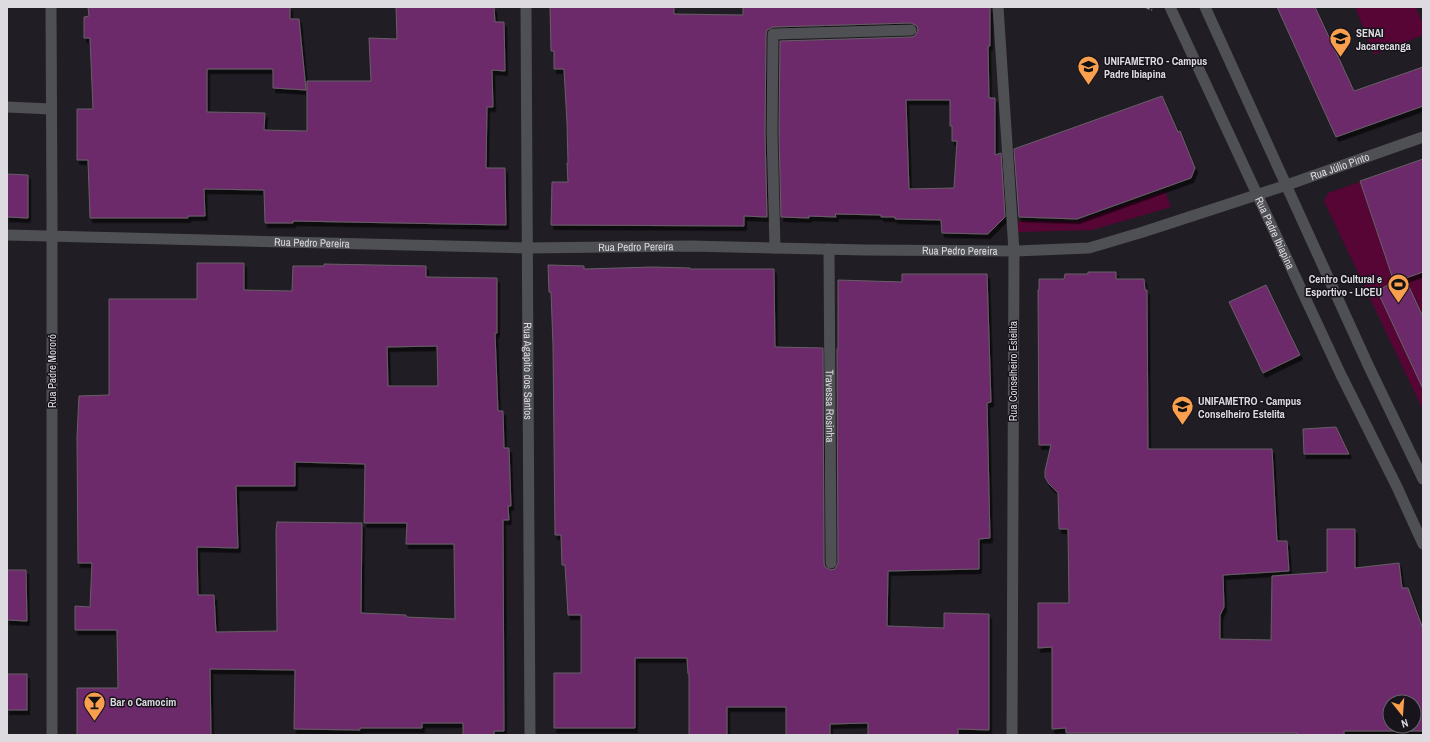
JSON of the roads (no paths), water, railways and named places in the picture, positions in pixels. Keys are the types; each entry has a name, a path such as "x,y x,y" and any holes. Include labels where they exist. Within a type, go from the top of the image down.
{"street":[{"name":"Rua Padre Mororó","path":"51,7 52,735"},
{"name":"Rua Agapito dos Santos","path":"526,7 530,735"},
{"name":"Rua Conselheiro Estelita","path":"998,7 1014,251 1012,735"},
{"name":"Rua Padre Ibiapina","path":"1170,7 1341,375 1397,487 1423,544"},
{"path":"1205,7 1369,367 1423,479"},
{"path":"774,248 772,132 773,34 911,30"},
{"path":"7,107 51,109"},
{"name":"Rua Júlio Pinto","path":"1257,194 1287,185 1423,137"},
{"name":"Rua Pedro Pereira","path":"7,235 528,248 690,246 1014,251 1089,248 1143,232 1257,194"},
{"name":"Travessa Rosinha","path":"829,249 831,563"}],"place":[{"name":"SENAI Jacarecanga","path":"1340,58"},
{"name":"UNIFAMETRO - Campus Padre Ibiapina","path":"1088,86"},
{"name":"Centro Cultural e Esportivo - LICEU","path":"1398,304"},
{"name":"UNIFAMETRO - Campus Conselheiro Estelita","path":"1182,426"},
{"name":"Bar o Camocim","path":"94,722"}]}
